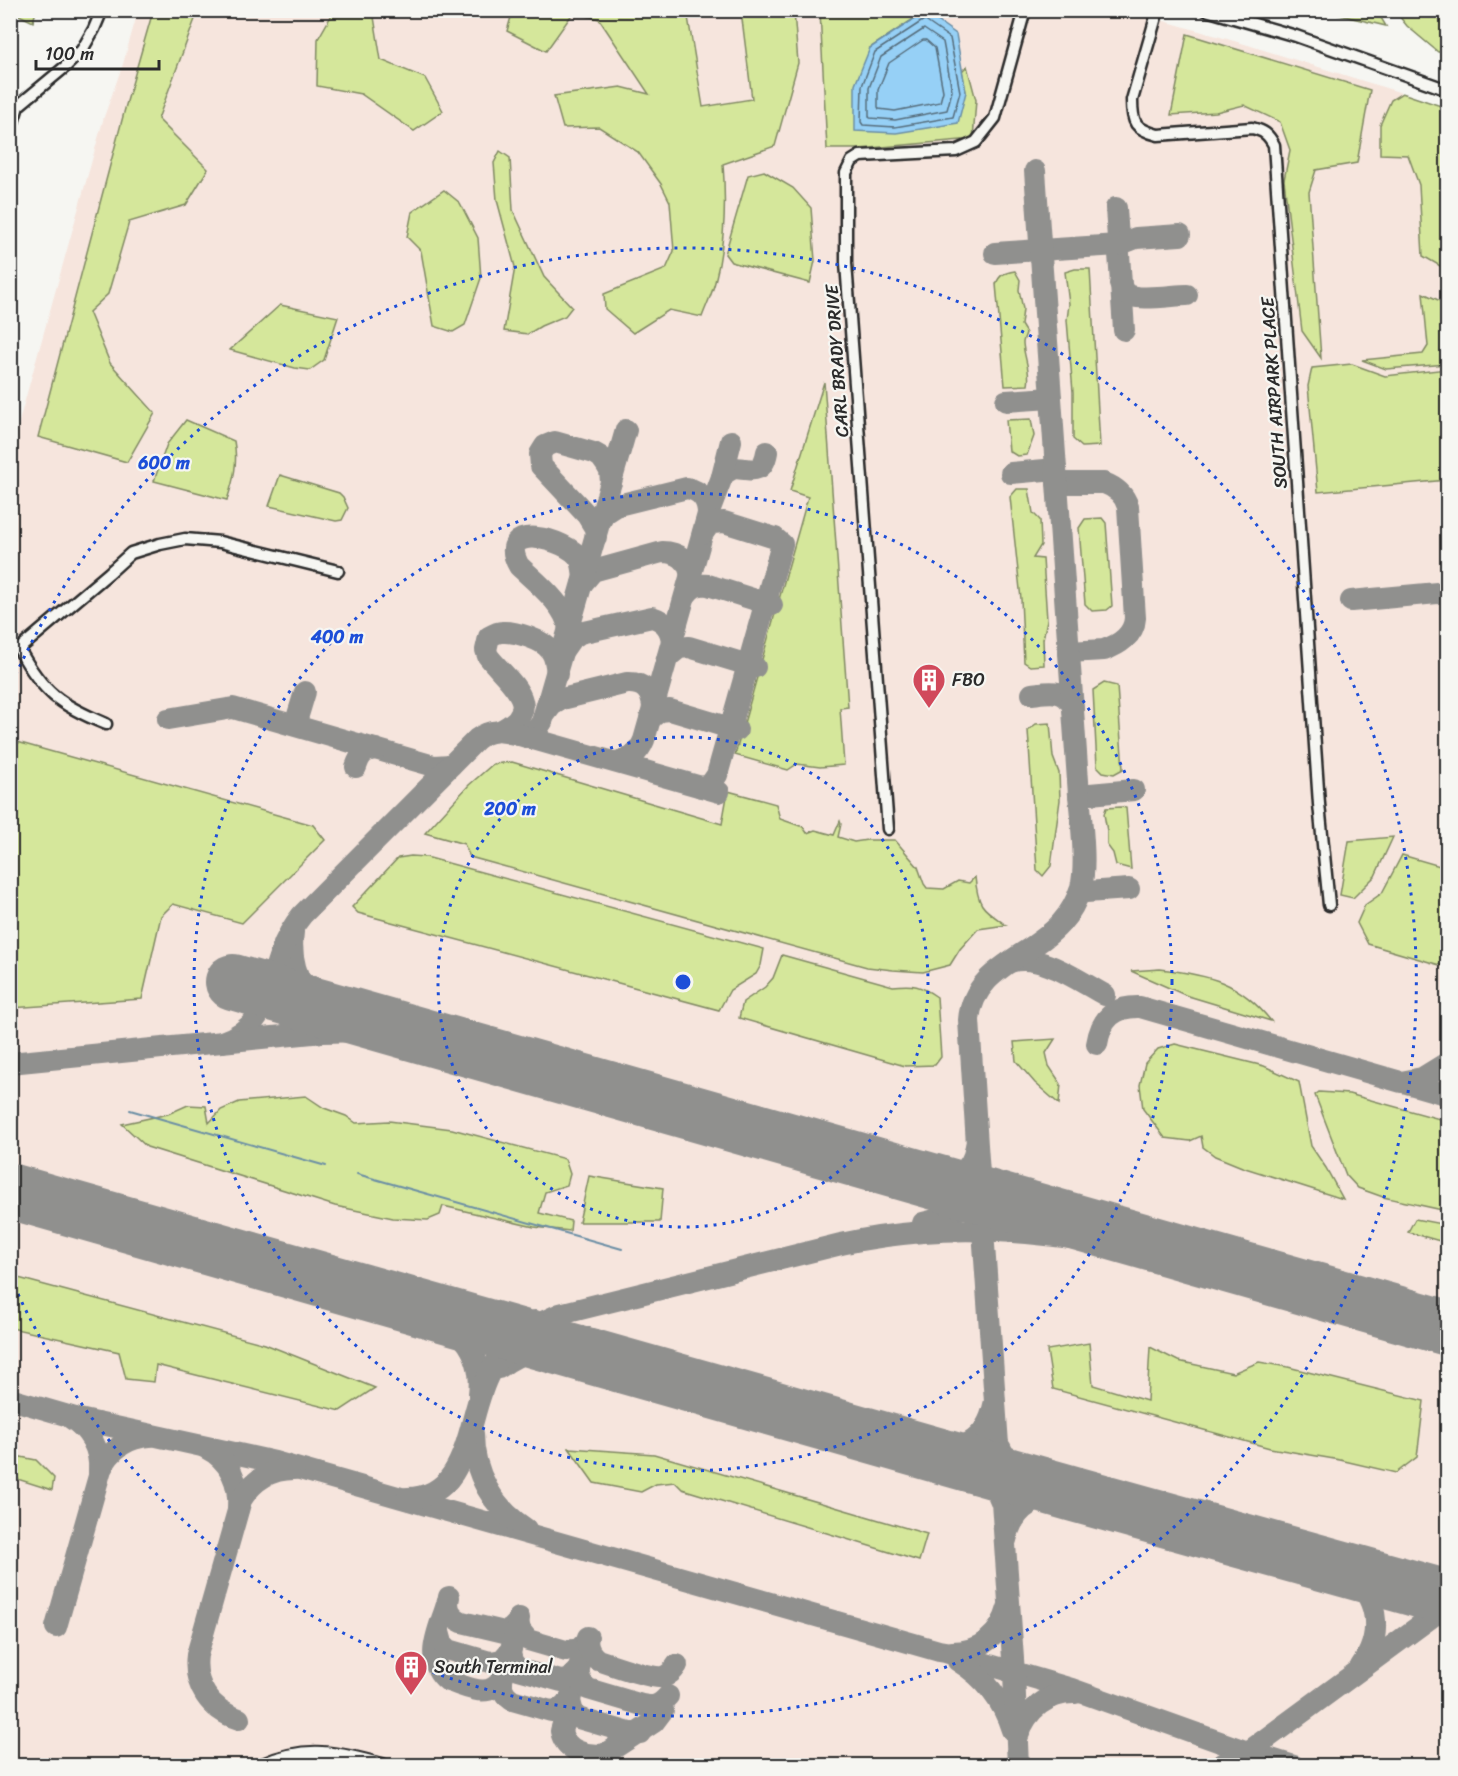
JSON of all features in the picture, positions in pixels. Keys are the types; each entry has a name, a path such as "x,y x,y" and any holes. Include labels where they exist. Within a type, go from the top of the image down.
{"main road":[{"path":"262,1766 291,1756 321,1753 337,1754 383,1766"}],"street":[{"path":"10,132 14,107 65,67 82,50 102,10"},
{"name":"CARL BRADY DRIVE","path":"888,829 846,263 846,173 852,161 860,156 956,151 976,142 995,118 1025,10"},
{"name":"SOUTH AIRPARK PLACE","path":"1158,10 1132,100 1134,123 1144,131 1158,135 1263,130 1274,145 1317,785 1329,905"},
{"path":"1206,10 1296,36 1448,90"},
{"path":"106,724 68,706 43,687 20,649 131,553 185,539 220,542 338,572"}],"shaded area":[{"path":"138,11 1129,11 1402,93 1391,101 1447,118 1447,1765 11,1765 10,454 104,117 123,64"}],"green space":[{"path":"513,10 687,11 703,107 752,99 741,11 794,11 798,63 775,146 723,164 724,208 721,253 714,286 702,317 669,310 633,333 605,309 604,294 666,269 674,251 670,202 661,184 638,152 599,127 563,128 554,96 621,87 649,94 599,19 573,13 546,51 507,31"},
{"path":"11,11 36,11 33,22"},
{"path":"153,11 198,11 158,119 208,169 186,205 129,222 108,294 89,312 110,363 155,413 127,462 38,437"},
{"path":"334,11 372,11 381,60 425,78 443,111 414,131 361,94 317,86 318,39"},
{"path":"820,11 925,11 870,48 966,92 962,71 967,66 976,100 973,139 859,149 827,149"},
{"path":"1323,11 1377,11 1386,26"},
{"path":"1395,11 1447,11 1447,52 1438,52 1407,26"},
{"path":"1187,34 1370,90 1357,163 1316,170 1309,192 1321,358 1302,331 1284,180 1290,150 1280,122 1244,105 1216,112 1171,115"},
{"path":"1402,93 1447,108 1447,270 1423,256 1419,185 1408,155 1380,154 1380,125 1391,100"},
{"path":"500,151 510,158 513,210 544,277 572,307 565,316 528,334 504,331 515,267 497,200 494,163"},
{"path":"764,171 793,188 811,208 815,261 810,283 731,262 725,254 748,175"},
{"path":"444,190 460,203 478,238 481,278 465,325 453,332 434,326 421,251 407,237 412,212"},
{"path":"1090,269 1100,446 1082,447 1073,439 1073,392 1067,320 1069,304 1065,272"},
{"path":"1015,271 1020,280 1019,290 1023,309 1021,325 1026,333 1023,343 1029,380 1028,385 1005,386 996,284 1003,275"},
{"path":"1423,293 1447,304 1447,364 1386,369 1362,360 1423,354 1428,346"},
{"path":"280,305 338,317 324,360 310,370 230,350"},
{"path":"1352,364 1385,376 1447,369 1447,480 1318,492 1308,386 1312,368"},
{"path":"824,382 848,707 840,708 844,765 820,767 797,764 788,770 735,755 808,497 790,491"},
{"path":"1031,419 1034,436 1027,455 1017,456 1009,451 1006,420"},
{"path":"186,420 234,441 235,470 227,500 154,481 167,444"},
{"path":"280,475 339,493 348,508 342,520 336,521 269,506"},
{"path":"1017,489 1029,489 1033,513 1040,520 1041,545 1033,558 1043,559 1047,620 1043,639 1044,665 1030,666 1024,662 1021,599 1010,497"},
{"path":"1102,518 1106,523 1112,606 1107,610 1092,611 1085,604 1079,528 1085,519"},
{"path":"1104,683 1117,686 1123,769 1114,774 1103,772 1097,766 1093,690"},
{"path":"1050,723 1053,757 1059,773 1060,800 1051,866 1043,876 1037,870 1028,730 1036,724"},
{"path":"10,740 313,825 325,840 242,923 173,904 161,916 142,999 11,1008"},
{"path":"512,762 722,824 728,791 776,804 780,819 803,827 807,833 815,830 834,835 840,821 838,837 854,842 895,840 918,867 927,888 944,889 958,881 969,883 975,877 978,895 983,906 991,915 1006,925 978,929 960,949 950,965 923,972 867,967 470,857 464,844 425,833 469,785 493,764"},
{"path":"1106,808 1126,808 1131,869 1116,865 1113,853 1107,845 1104,814"},
{"path":"1393,837 1375,876 1353,898 1340,895 1349,841"},
{"path":"1402,855 1447,868 1447,949 1443,966 1368,944 1357,923 1365,905 1382,893"},
{"path":"426,857 764,949 761,965 756,974 730,990 719,1010 358,913 352,907 398,858"},
{"path":"782,955 893,986 917,986 931,993 937,997 941,1057 935,1065 905,1066 739,1018 743,1002 765,987 773,978"},
{"path":"1160,969 1194,974 1222,982 1247,997 1271,1021 1185,995 1131,971"},
{"path":"1055,1039 1046,1053 1049,1066 1061,1084 1059,1104 1035,1083 1016,1061 1014,1042"},
{"path":"1175,1044 1264,1066 1299,1082 1311,1146 1343,1199 1242,1167 1215,1156 1203,1147 1201,1136 1190,1141 1165,1138 1143,1109 1140,1085 1145,1063 1158,1049"},
{"path":"1319,1092 1349,1094 1447,1121 1447,1211 1383,1197 1358,1188 1346,1175 1315,1095"},
{"path":"306,1096 324,1108 346,1116 356,1123 389,1121 452,1129 565,1159 570,1174 567,1185 545,1192 539,1213 571,1221 570,1231 534,1227 443,1206 440,1215 428,1220 393,1218 335,1206 147,1147 122,1124 168,1114 188,1105 206,1106 209,1123 221,1110 239,1102"},
{"path":"589,1176 663,1188 660,1222 579,1222"},
{"path":"1415,1219 1447,1225 1447,1243 1408,1232"},
{"path":"11,1276 265,1344 375,1388 340,1411 156,1365 154,1382 126,1379 119,1352 11,1328"},
{"path":"1089,1343 1093,1385 1147,1401 1150,1347 1178,1361 1233,1373 1259,1362 1288,1367 1424,1401 1417,1457 1396,1473 1340,1460 1270,1448 1053,1389 1047,1350"},
{"path":"569,1448 654,1454 927,1534 919,1561 682,1489 675,1482 656,1484 641,1492 594,1483"},
{"path":"11,1455 36,1460 54,1478 52,1490 11,1477"}],"water":[{"path":"925,12 956,34 966,92 958,123 896,133 855,131 855,85 870,48"}],"waterway":[{"path":"130,1110 326,1166"},
{"path":"357,1174 622,1249"}],"taxiway":[{"path":"1018,1766 1014,1673 969,1020 973,1002 992,975 1049,935 1065,919 1076,901 1084,867 1035,171"},
{"path":"1116,208 1124,330"},
{"path":"995,253 1118,245 1136,238 1180,235"},
{"path":"1120,284 1125,293 1130,296 1187,295"},
{"path":"1006,401 1051,398"},
{"path":"519,735 532,732 542,722 626,430"},
{"path":"615,762 633,756 644,740 731,441"},
{"path":"596,537 595,528 587,515 541,466 540,454 545,446 555,442 594,453 606,464 610,471 611,482"},
{"path":"722,477 734,468 755,469 759,467 763,464 767,452"},
{"path":"1011,473 1056,469"},
{"path":"1057,483 1104,483 1119,492 1128,507 1135,618 1132,629 1120,642 1104,650 1069,652"},
{"path":"600,522 604,514 618,505 687,488 703,497 707,504 708,514"},
{"path":"701,787 710,785 717,775 782,544 775,538 724,522 713,523 703,533"},
{"path":"569,630 567,621 557,603 519,566 514,552 516,543 524,538 536,538 562,545 573,551 580,559 584,577"},
{"path":"582,584 593,571 662,552 682,558 688,566 691,577"},
{"path":"686,595 695,587 708,585 772,605"},
{"path":"1351,601 1448,592"},
{"path":"564,649 571,639 580,633 652,617 666,626 672,642"},
{"path":"500,731 514,722 521,713 522,703 513,684 488,656 486,650 489,637 499,632 508,632 542,643 553,654 557,674"},
{"path":"668,657 679,648 689,647 755,667"},
{"path":"546,713 552,705 562,699 627,683 638,684 646,689 651,697 653,708"},
{"path":"295,725 305,692"},
{"path":"1032,694 1051,692 1061,694 1070,701 1073,707"},
{"path":"168,719 233,708 434,766 451,765"},
{"path":"650,719 660,711 670,710 737,730"},
{"path":"222,1042 249,1027 257,1017 268,993 285,942 302,915 477,739 487,733 497,731 519,735 719,792"},
{"path":"356,767 363,754 376,749"},
{"path":"1079,795 1134,790"},
{"path":"1086,892 1129,889"},
{"path":"293,932 293,959 302,984 317,1000 339,1013"},
{"path":"1010,962 1022,960 1046,964 1105,995"},
{"path":"1097,1044 1102,1028 1110,1016 1123,1009 1140,1007 1401,1082 1422,1078 1448,1062"},
{"path":"10,1063 323,1032 365,1031 417,1036"},
{"path":"1403,1082 1448,1095"},
{"path":"924,1180 943,1180 959,1175 970,1164 976,1146"},
{"path":"979,1174 990,1192 1007,1204"},
{"path":"923,1223 951,1214 965,1204 971,1197 978,1177"},
{"path":"407,1498 428,1494 444,1484 464,1451 482,1389 496,1362 520,1337 560,1314 841,1244 882,1236 923,1232 966,1230 1052,1236 1137,1249 1264,1277"},
{"path":"430,1311 452,1326 468,1344 478,1367 479,1394"},
{"path":"487,1327 512,1326 535,1321"},
{"path":"499,1368 518,1356 537,1351 579,1353"},
{"path":"10,1399 79,1419 275,1462 945,1652 1072,1689 1248,1752 1294,1766"},
{"path":"925,1452 949,1450 970,1443 985,1428 994,1405"},
{"path":"71,1418 92,1440 98,1455 99,1472"},
{"path":"473,1434 477,1462 487,1488 504,1511 526,1529"},
{"path":"56,1627 101,1469 121,1445 134,1439 150,1436"},
{"path":"1000,1447 1007,1460 1016,1469 1039,1484"},
{"path":"206,1448 221,1459 232,1473 237,1490 238,1509"},
{"path":"960,1462 985,1477 994,1487 1001,1501"},
{"path":"239,1719 220,1709 206,1695 198,1676 197,1655 241,1500 263,1477 278,1471 294,1469"},
{"path":"1006,1540 1015,1517 1022,1509 1040,1499 1074,1494"},
{"path":"1324,1563 1353,1579 1369,1598 1373,1609 1375,1632 1368,1655 1361,1666"},
{"path":"449,1597 450,1612 462,1622 504,1632 509,1631 518,1622"},
{"path":"447,1604 435,1645 434,1655 440,1673 448,1681 478,1690 491,1689 502,1679"},
{"path":"1219,1766 1248,1752 1448,1605"},
{"path":"952,1652 972,1649 988,1640 995,1634 1008,1608"},
{"path":"519,1618 510,1653 518,1669 561,1681 568,1680 578,1670"},
{"path":"518,1621 520,1630 528,1640 566,1651 579,1649 587,1641"},
{"path":"439,1632 442,1643 449,1650 490,1662 502,1660 510,1651"},
{"path":"588,1637 561,1731 563,1738 572,1748 584,1753 605,1754 654,1722 663,1710"},
{"path":"587,1641 590,1652 598,1660 641,1674 663,1677 677,1665"},
{"path":"958,1661 984,1682 998,1700 1012,1730"},
{"path":"505,1669 502,1688 512,1700 551,1711 561,1709 570,1701"},
{"path":"578,1670 581,1682 588,1689 642,1705 656,1705 668,1696"},
{"path":"1018,1736 1026,1718 1039,1704 1066,1693 1076,1693"},
{"path":"570,1701 573,1713 578,1718 630,1733 640,1733"}],"runway":[{"path":"233,982 1448,1328"},
{"path":"10,1191 1448,1598"}],"place":[{"name":"FBO","path":"929,709"},
{"name":"South Terminal","path":"411,1696"}]}
